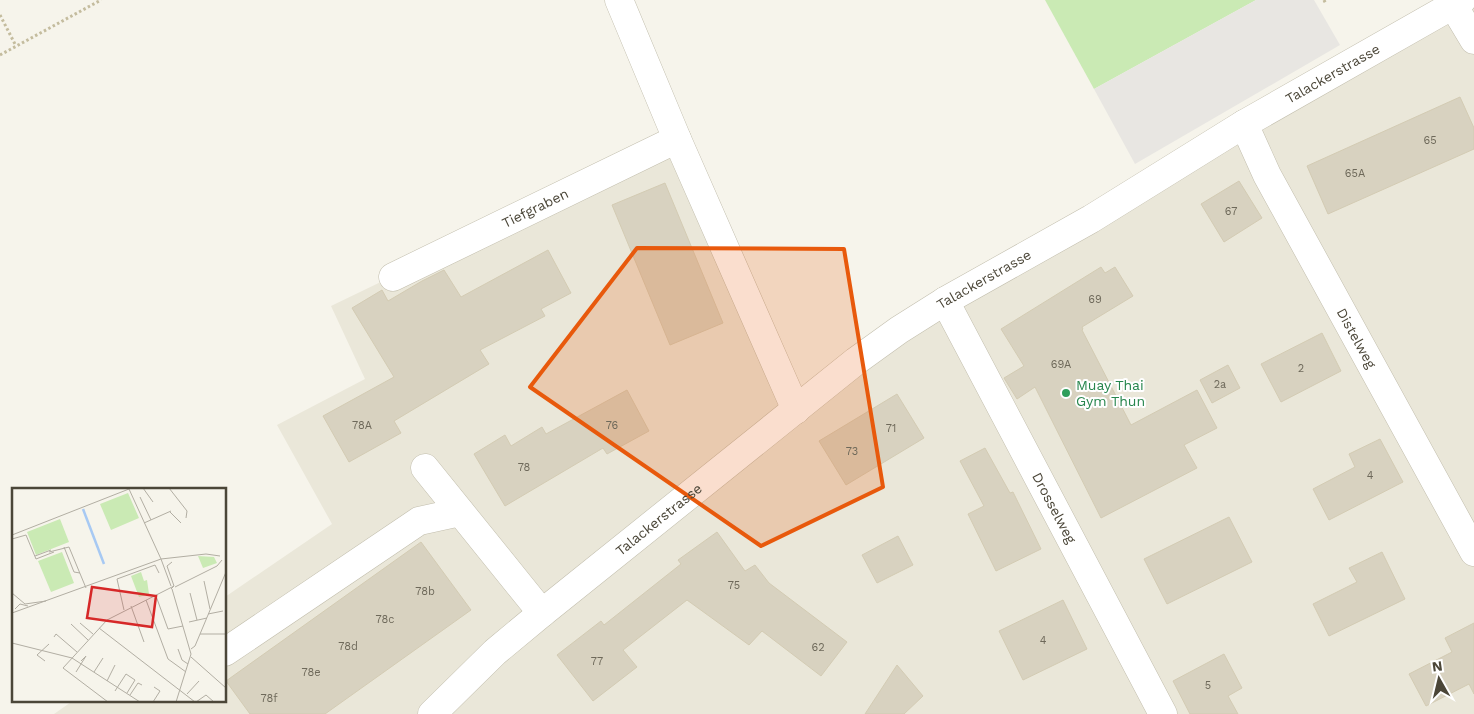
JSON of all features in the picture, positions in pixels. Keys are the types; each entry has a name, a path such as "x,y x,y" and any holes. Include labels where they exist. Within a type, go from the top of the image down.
{"street":[{"path":"620,0 677,139 796,410"},
{"path":"1458,2 1474,40"},
{"name":"Talackerstrasse","path":"432,714 495,652 542,613 856,361 899,330 945,301 1091,219 1244,124 1458,2"},
{"name":"Distelweg","path":"1244,124 1267,175 1474,552"},
{"name":"Tiefgraben","path":"394,277 677,139"},
{"name":"Drosselweg","path":"945,301 1163,714"},
{"path":"425,468 542,613"},
{"path":"226,651 419,521 460,512"}],"path":[{"path":"0,55 101,0"},
{"path":"0,15 16,46"}],"highlighted area":[{"path":"637,248 844,249 883,487 761,546 530,387"}],"shaded area":[{"path":"1256,0 1314,0 1340,45 1135,164 1094,89"},
{"path":"1474,0 1474,714 54,714 71,702 226,702 226,596 332,524 277,425 365,379 331,306 677,139 795,410 856,361"}],"green space":[{"path":"1045,0 1256,0 1094,89"}],"building":[{"path":"1460,97 1474,128 1474,149 1328,214 1307,166"},
{"path":"1239,181 1262,218 1224,242 1201,204"},
{"path":"665,183 723,323 670,345 612,205"},
{"path":"548,250 571,293 541,309 545,316 480,350 489,364 394,421 401,433 349,462 323,416 394,377 352,308 382,290 388,301 444,270 461,297"},
{"path":"1101,267 1105,273 1115,267 1133,296 1082,327 1082,330 1131,425 1197,390 1217,428 1184,445 1197,468 1101,518 1035,387 1017,399 1004,378 1024,366 1001,329"},
{"path":"1322,333 1341,371 1281,402 1261,364"},
{"path":"1228,365 1240,388 1212,403 1200,380"},
{"path":"627,390 649,431 607,454 603,448 505,506 474,454 505,435 511,446 542,427 546,434"},
{"path":"897,394 924,438 846,485 819,441"},
{"path":"1380,439 1403,482 1329,520 1313,489 1355,467 1349,454"},
{"path":"985,448 1010,493 1013,492 1041,549 996,571 968,514 984,506 960,461"},
{"path":"1229,517 1252,562 1167,604 1144,559"},
{"path":"717,532 745,571 755,565 769,583 847,642 821,676 762,631 749,645 687,600 623,650 637,667 593,701 557,655 601,621 604,625 681,564 678,560"},
{"path":"898,536 913,565 877,583 862,555"},
{"path":"421,542 471,610 325,714 250,714 226,681"},
{"path":"1382,552 1405,599 1329,636 1313,604 1357,582 1349,568"},
{"path":"1063,600 1087,649 1023,680 999,631"},
{"path":"1474,623 1474,694 1469,684 1426,706 1409,674 1452,652 1445,638"},
{"path":"1224,654 1242,688 1228,696 1238,714 1190,714 1173,681"},
{"path":"897,665 923,696 904,714 865,714"}],"place":[{"name":"Muay Thai Gym Thun","path":"1066,393"}]}
